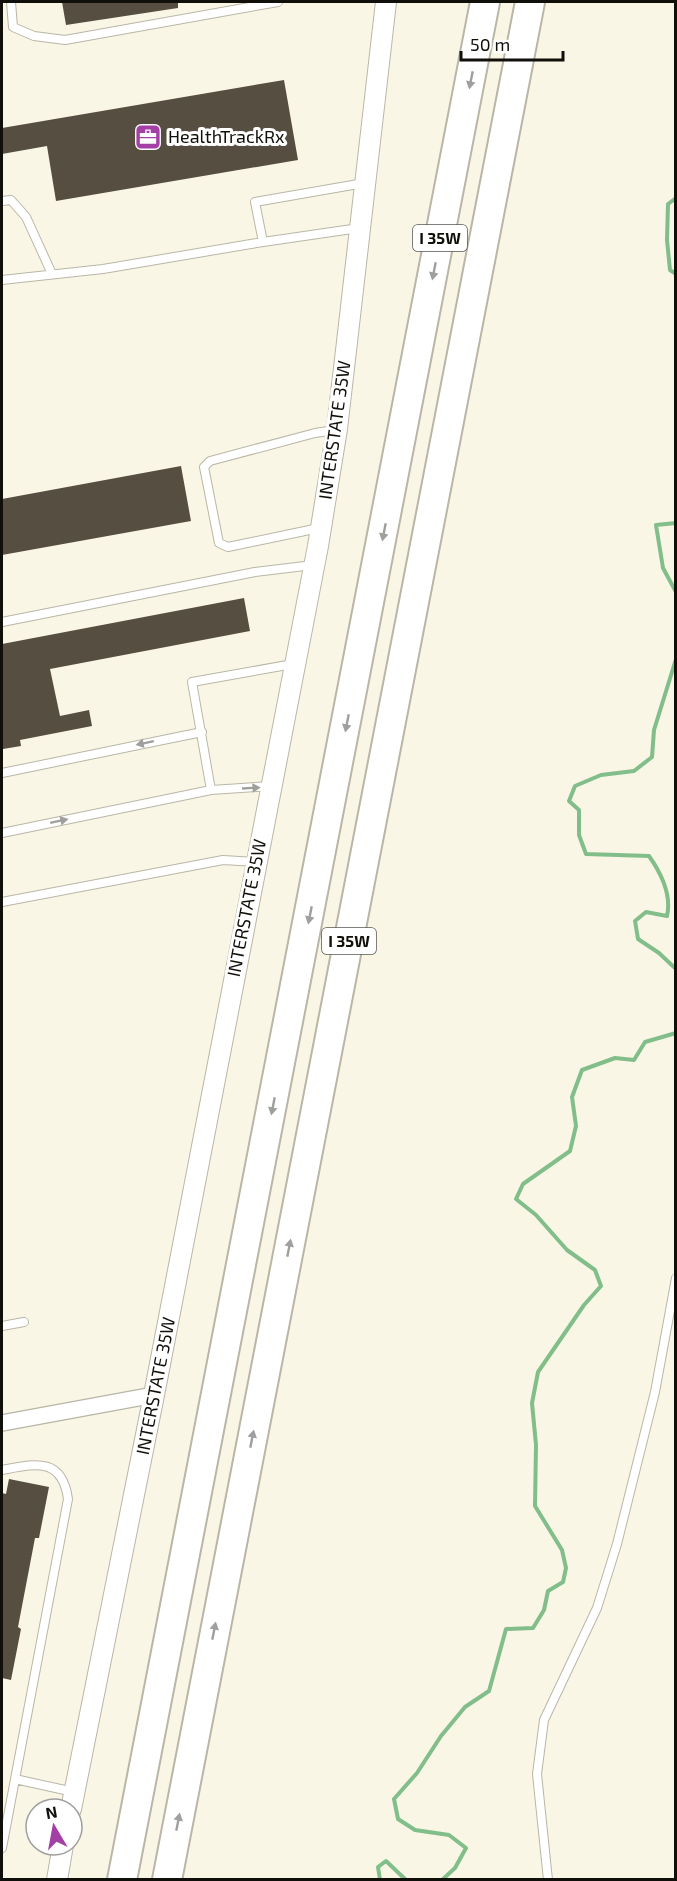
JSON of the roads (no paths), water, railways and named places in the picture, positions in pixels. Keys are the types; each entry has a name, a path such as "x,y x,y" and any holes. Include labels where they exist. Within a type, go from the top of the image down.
{"highway":[{"name":"I 35W","path":"122,1880 485,2"},
{"name":"I 35W","path":"167,1880 530,2"}],"street":[{"name":"INTERSTATE 35W","path":"73,1797 154,1395 315,565 337,429 386,2"},
{"path":"2,1423 154,1395"},
{"path":"57,1880 61,1857"}],"lane":[{"path":"11,2 13,27 34,36 65,40 278,2"},
{"path":"263,242 255,202 366,183"},
{"path":"2,201 11,200 26,217 52,274"},
{"path":"2,280 103,269 360,228"},
{"path":"321,528 228,547 219,543 204,467 210,461 337,429"},
{"path":"2,622 255,572 315,565"},
{"path":"211,790 192,682 296,664"},
{"path":"2,772 202,732"},
{"path":"2,833 211,790 271,786"},
{"path":"2,902 223,860 256,862"},
{"path":"548,1880 537,1774 544,1720 597,1608 617,1544 654,1392 675,1278"},
{"path":"2,1326 24,1322"},
{"path":"2,1470 33,1464 51,1468 60,1475 68,1499 2,1848"},
{"path":"15,1779 64,1797"}],"waterway":[{"path":"676,198 668,204 667,240 670,270 676,274"},
{"path":"676,523 656,525 663,568 676,592"},
{"path":"676,659 654,730 652,757 634,771 601,775 575,786 569,801 579,810 579,835 586,854 649,856 667,892 667,916 646,912 635,921 638,939 659,953 676,969"},
{"path":"442,1880 455,1868 466,1848 449,1835 415,1830 398,1819 394,1799 417,1773 441,1736 465,1707 489,1691 506,1629 533,1628 544,1610 548,1591 563,1582 566,1568 562,1550 535,1506 536,1445 532,1403 538,1372 584,1305 601,1286 595,1270 567,1250 536,1215 516,1199 523,1184 570,1151 576,1126 572,1097 582,1070 615,1058 634,1060 645,1042 676,1033"},
{"path":"380,1880 378,1867 386,1861 406,1880"}],"place":[{"name":"HealthTrackRx","path":"148,137"}]}
